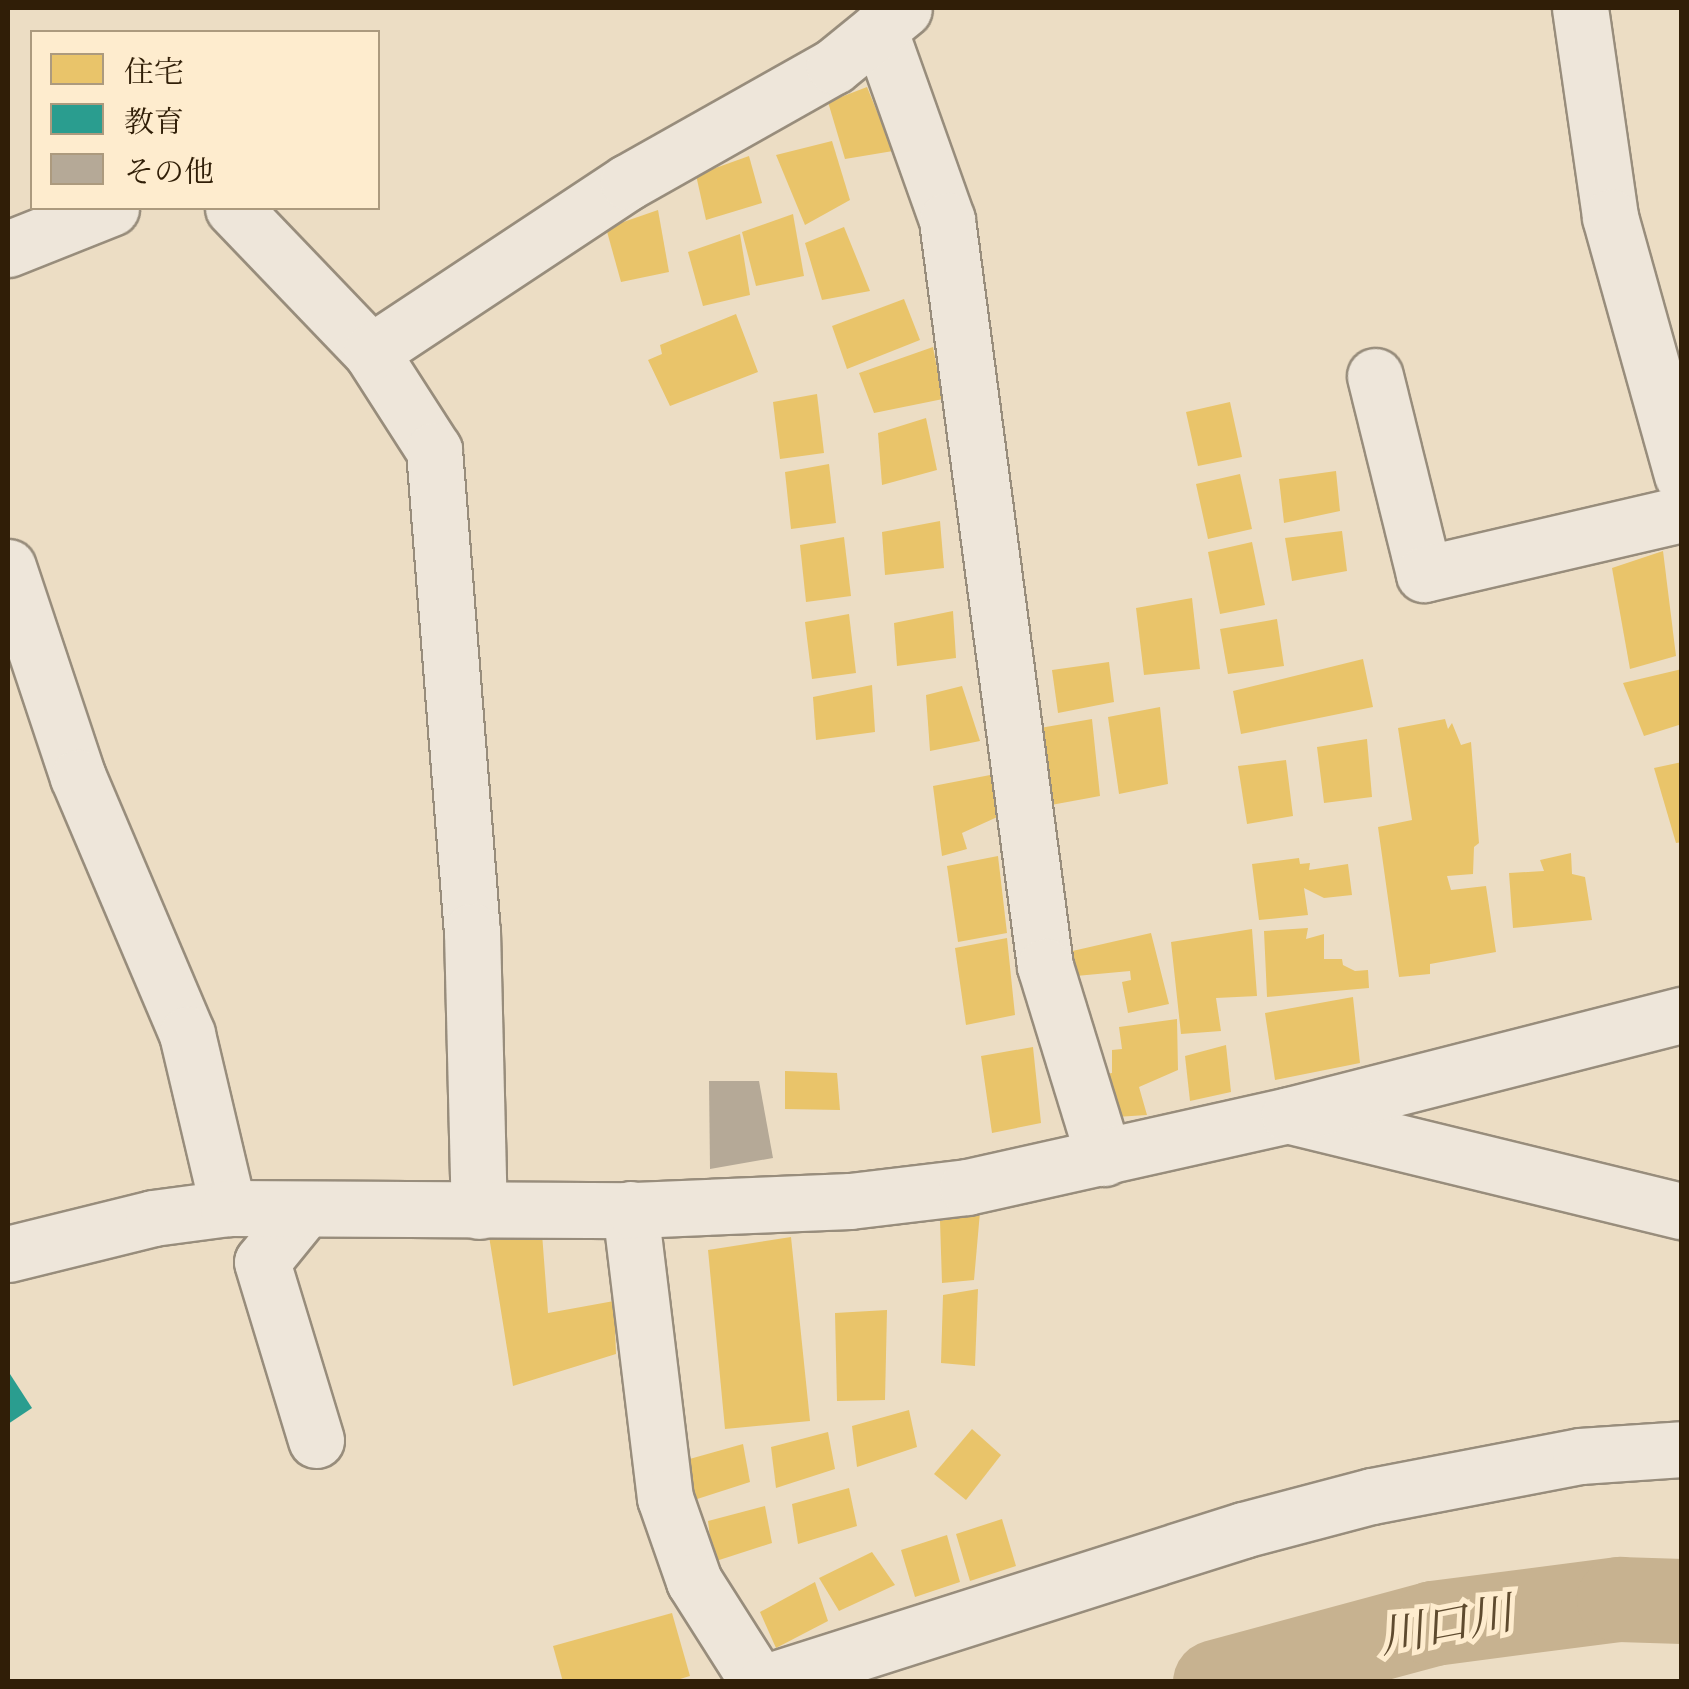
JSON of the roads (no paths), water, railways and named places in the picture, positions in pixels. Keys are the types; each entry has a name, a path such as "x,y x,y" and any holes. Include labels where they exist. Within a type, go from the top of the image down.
{"street":[{"path":"1580,8 1610,217 1682,475"},
{"path":"371,352 628,182 834,66 893,18 947,220 1045,966 1104,1158"},
{"path":"8,248 106,210"},
{"path":"235,210 371,352 434,450"},
{"path":"458,298 433,343 425,380 434,450 472,931 479,1211"},
{"path":"1375,376 1424,574 1682,514"},
{"path":"8,567 78,777 186,1034 228,1208"},
{"path":"13,1238 228,1208 630,1209 850,1201 967,1187 1289,1115 1682,1015"},
{"path":"1289,1115 1682,1211"},
{"path":"305,1209 262,1262 316,1440"},
{"path":"630,1209 665,1498 694,1581 758,1682"},
{"path":"766,1682 1208,1541 1372,1496 1580,1456 1682,1448"}],"waterway":[{"name":"川口川","path":"1215,1682 1433,1623 1619,1599 1682,1601"}]}
